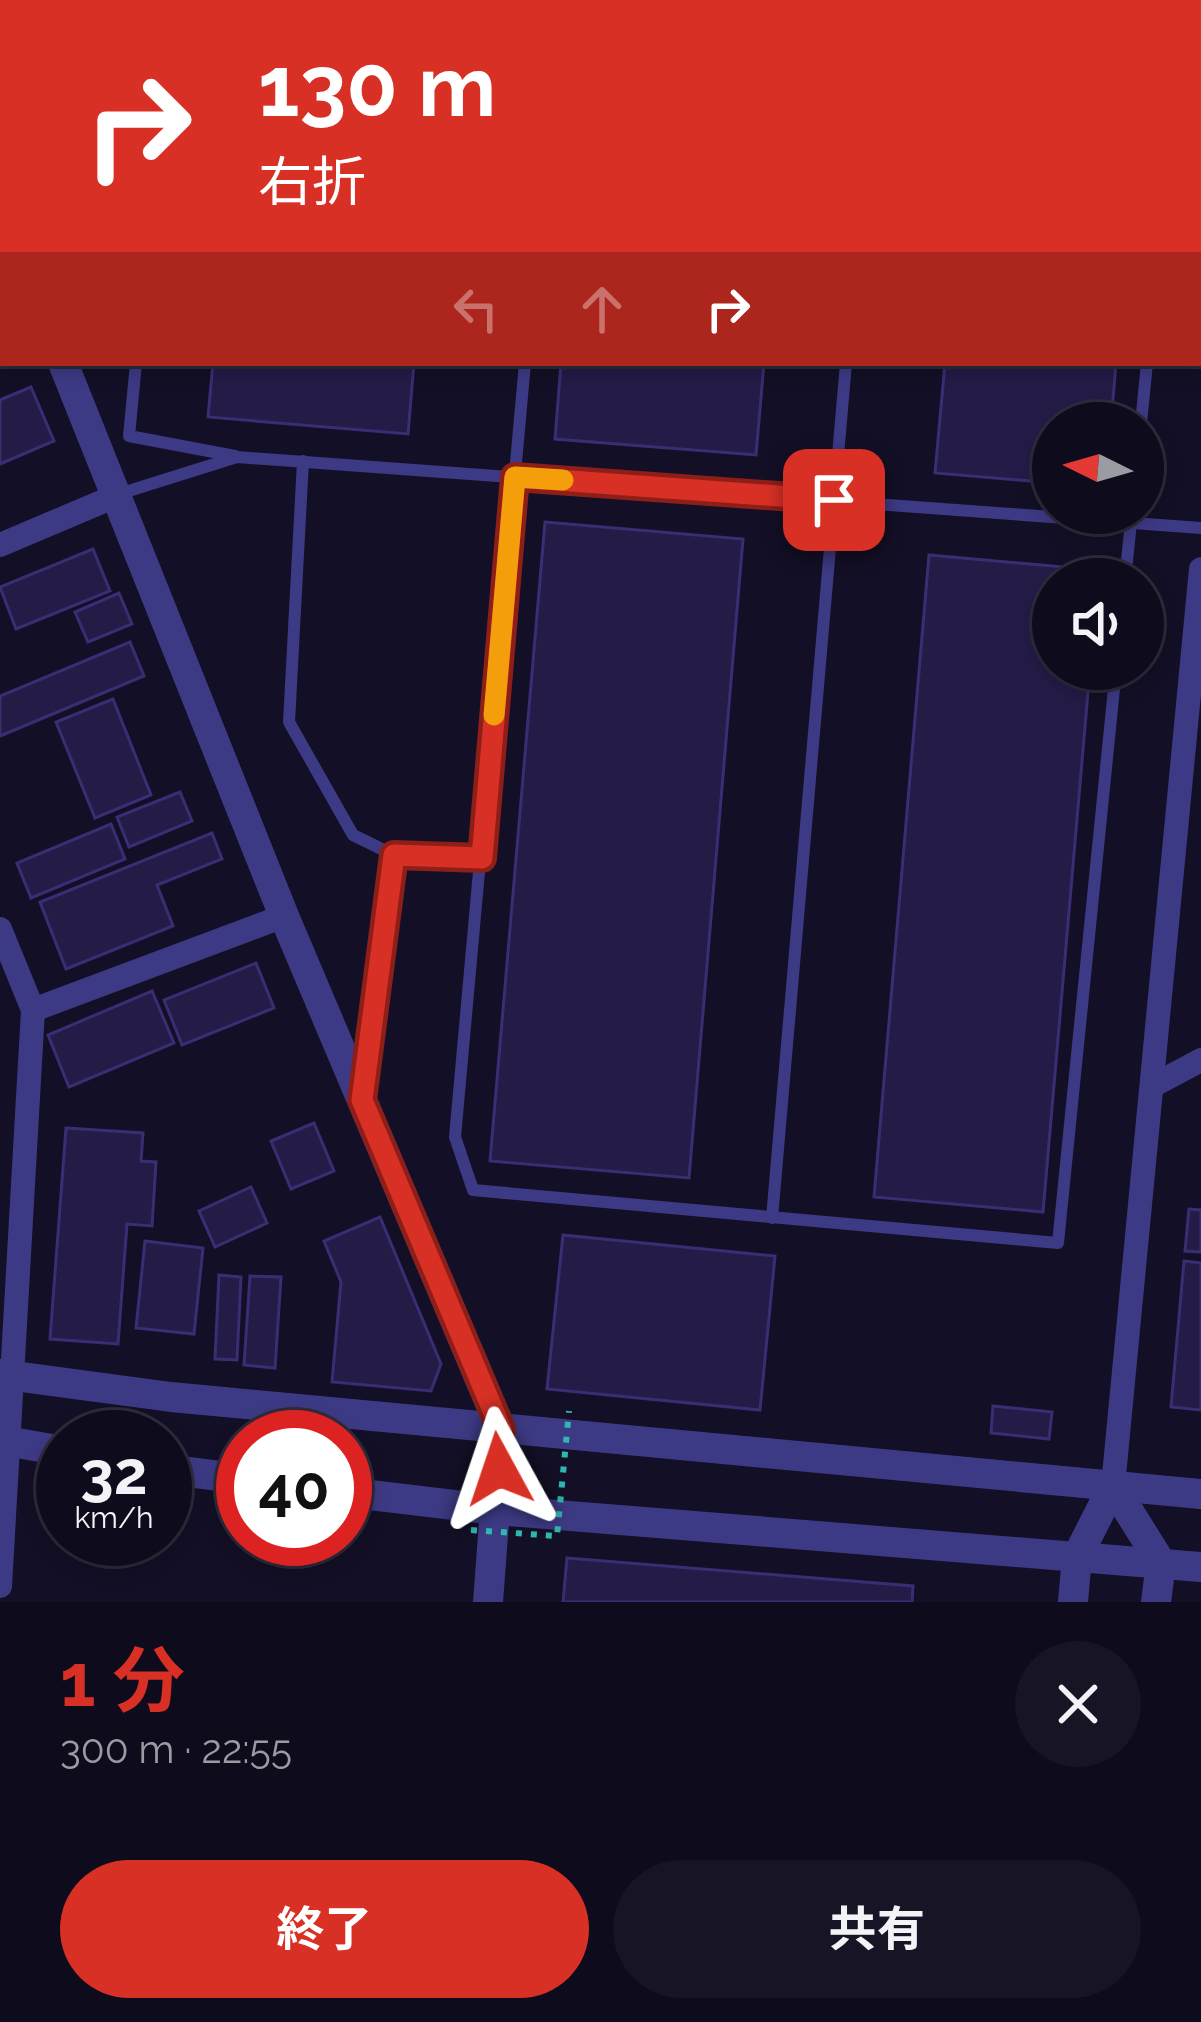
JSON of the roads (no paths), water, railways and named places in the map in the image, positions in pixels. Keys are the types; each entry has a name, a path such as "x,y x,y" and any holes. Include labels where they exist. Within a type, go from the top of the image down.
{"street":[{"path":"64,366 284,916 501,1429 488,1602"},
{"path":"0,545 118,494"},
{"path":"1073,1602 1077,1557 1113,1486 1156,1084 1201,569"},
{"path":"33,1010 284,916"},
{"path":"0,929 33,1010 6,1375 0,1586"},
{"path":"1156,1084 1201,1060"},
{"path":"6,1375 501,1429 1201,1494"},
{"path":"3,1440 36,1446"},
{"path":"1113,1486 1161,1563 1156,1602"},
{"path":"372,1495 496,1510 1201,1567"}],"lane":[{"path":"136,366 129,436 237,457 1032,512"},
{"path":"525,366 455,1137 473,1190 1058,1243 1114,690"},
{"path":"772,1217 846,366"},
{"path":"1143,402 1147,366"},
{"path":"118,494 237,457"},
{"path":"303,461 289,722 353,835 394,855 482,858"},
{"path":"1164,523 1201,528"},
{"path":"362,1100 394,855"}]}
